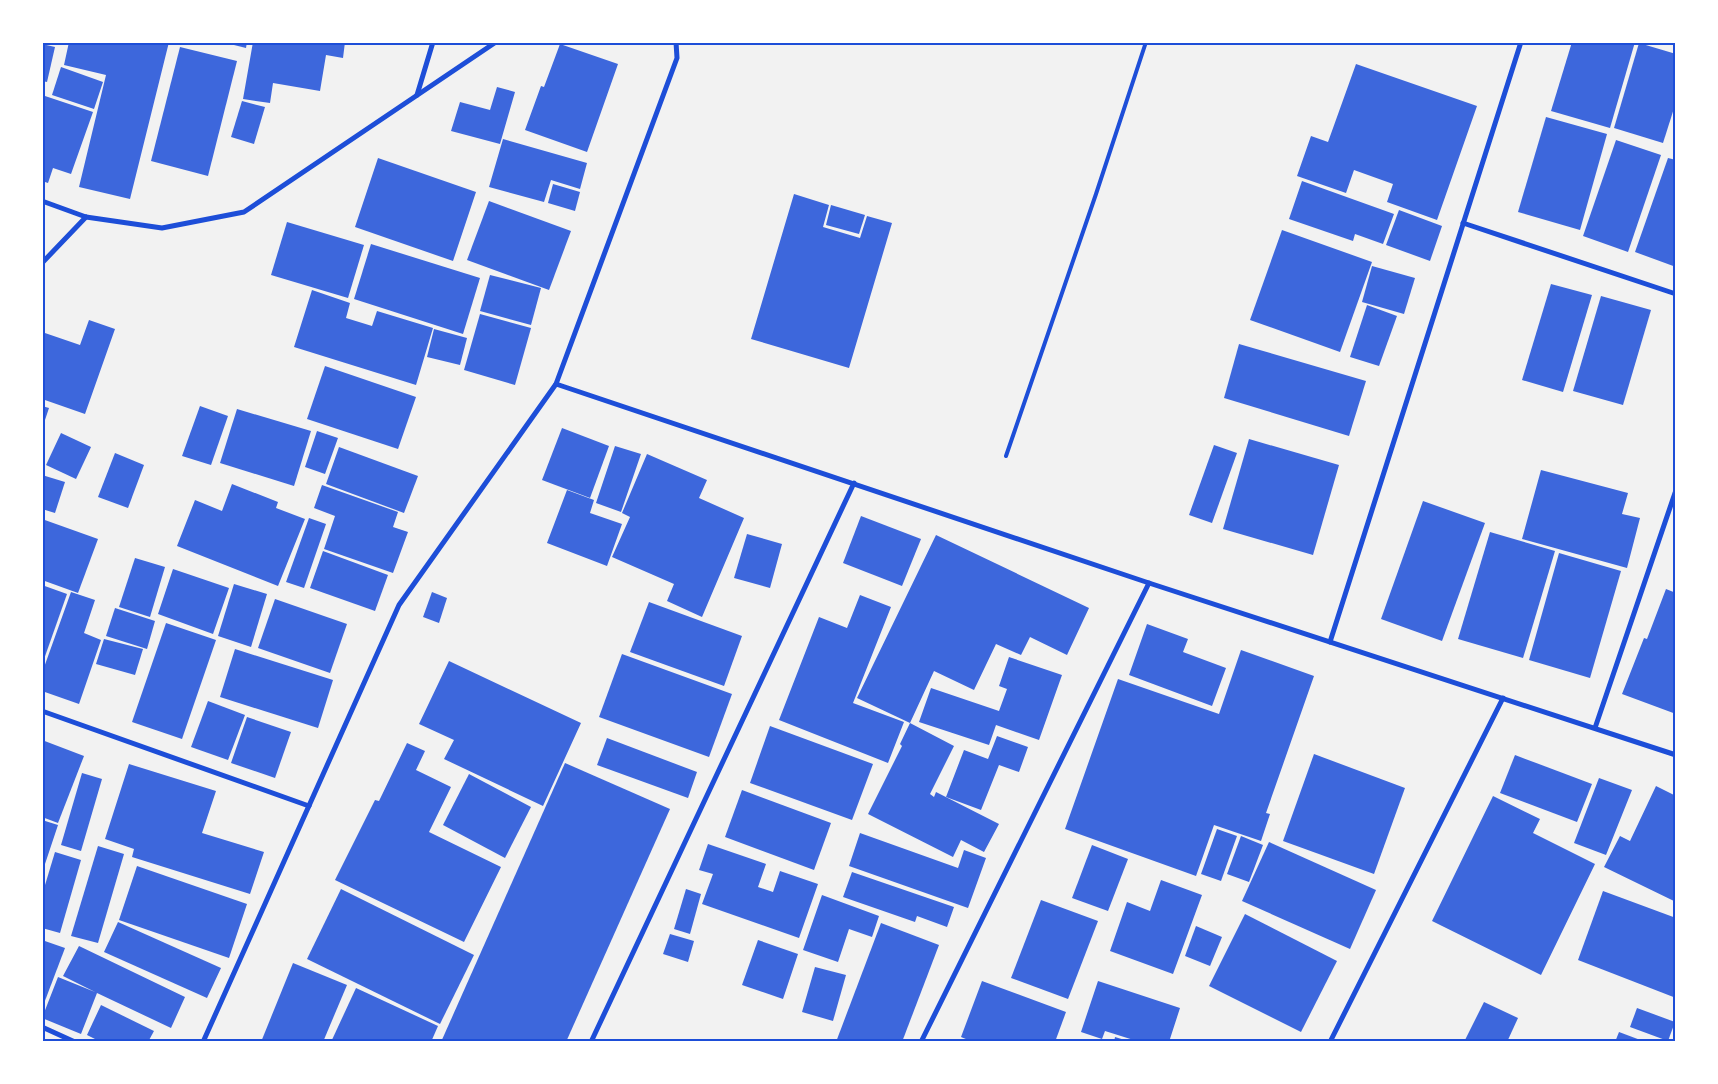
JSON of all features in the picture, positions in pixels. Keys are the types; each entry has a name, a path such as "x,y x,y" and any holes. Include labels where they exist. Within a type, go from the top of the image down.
{"street":[{"path":"417,96 433,42"},
{"path":"42,201 86,217 162,228 244,212 496,42"},
{"path":"204,1042 399,604 556,384 677,58 676,42"},
{"path":"1330,642 1521,42"},
{"path":"42,263 86,217"},
{"path":"1463,223 1676,294"},
{"path":"556,384 1149,583 1676,755"},
{"path":"591,1042 854,484"},
{"path":"1595,728 1676,490"},
{"path":"921,1042 1149,583"},
{"path":"1330,1042 1503,698"},
{"path":"42,711 309,806"},
{"path":"42,1027 75,1042"}],"lane":[{"path":"1006,456 1146,42"}],"building":[{"path":"69,42 169,42 130,199 79,187 106,75 64,65"},
{"path":"222,42 247,42 246,48"},
{"path":"253,42 345,42 343,58 326,55 320,91 273,83 270,103 243,99"},
{"path":"1572,42 1635,42 1610,128 1551,111"},
{"path":"1639,43 1676,54 1676,102 1663,143 1614,128"},
{"path":"42,44 55,47 47,82 42,81"},
{"path":"560,44 618,64 587,152 525,130 541,86 544,87"},
{"path":"180,47 237,61 208,176 151,161"},
{"path":"1356,64 1477,106 1437,220 1387,202 1393,184 1354,170 1346,193 1297,176 1311,136 1328,142"},
{"path":"61,67 103,82 94,109 52,95"},
{"path":"497,87 515,92 500,144 451,131 460,102 490,110"},
{"path":"42,95 93,112 71,174 53,168 48,183 42,181"},
{"path":"242,101 265,107 254,144 231,137"},
{"path":"1546,117 1607,134 1580,230 1518,212"},
{"path":"503,139 587,163 580,189 551,180 544,202 489,187"},
{"path":"1616,140 1661,155 1628,252 1583,236"},
{"path":"378,158 476,192 453,261 355,227"},
{"path":"1668,158 1676,160 1676,267 1635,252"},
{"path":"1302,181 1394,214 1383,244 1355,234 1353,241 1289,219"},
{"path":"553,184 580,192 575,211 548,203"},
{"path":"794,194 829,205 823,227 860,238 867,216 892,223 849,368 751,339"},
{"path":"489,201 571,231 549,290 467,260"},
{"path":"831,205 865,215 859,234 826,225"},
{"path":"1399,210 1442,226 1430,261 1386,245"},
{"path":"287,222 364,245 348,298 271,275"},
{"path":"1282,230 1372,262 1340,352 1250,320"},
{"path":"371,244 480,278 463,334 354,299"},
{"path":"1372,266 1415,278 1404,314 1362,302"},
{"path":"490,275 541,288 531,325 480,311"},
{"path":"1551,284 1592,295 1563,392 1522,380"},
{"path":"312,290 350,303 346,318 372,326 377,311 433,328 416,385 294,347"},
{"path":"1601,296 1651,310 1623,405 1573,391"},
{"path":"1367,305 1397,316 1379,366 1350,357"},
{"path":"480,314 531,328 515,385 464,370"},
{"path":"89,320 115,329 85,414 42,399 42,332 80,345"},
{"path":"434,329 467,338 460,365 427,357"},
{"path":"1239,344 1366,381 1349,436 1224,398"},
{"path":"325,366 416,397 398,449 307,419"},
{"path":"42,406 49,408 43,426 42,426"},
{"path":"200,406 228,416 211,465 182,456"},
{"path":"237,409 311,431 294,486 220,463"},
{"path":"562,428 609,446 590,498 542,480"},
{"path":"317,431 338,438 325,474 305,467"},
{"path":"61,433 91,447 76,479 46,465"},
{"path":"1249,439 1339,465 1313,555 1223,529"},
{"path":"1214,445 1237,453 1212,523 1189,515"},
{"path":"615,446 641,454 621,512 596,503"},
{"path":"339,447 418,476 404,513 326,484"},
{"path":"115,453 144,465 128,508 98,497"},
{"path":"647,454 707,480 699,498 744,518 702,617 667,601 674,584 612,557 630,517 622,513"},
{"path":"1541,470 1628,493 1622,514 1640,518 1627,568 1522,539"},
{"path":"42,475 65,482 55,513 42,509"},
{"path":"232,484 278,502 276,508 305,519 278,586 177,546 195,500 222,511"},
{"path":"322,485 398,512 393,527 408,532 393,573 324,549 335,516 314,508"},
{"path":"567,490 594,500 590,513 622,524 607,566 547,543"},
{"path":"1423,501 1485,523 1442,641 1381,619"},
{"path":"861,516 921,539 902,586 843,563"},
{"path":"309,518 326,524 304,588 286,582"},
{"path":"42,519 98,539 78,593 42,580"},
{"path":"1490,532 1555,551 1523,658 1458,639"},
{"path":"747,534 782,544 770,588 734,578"},
{"path":"936,535 1089,608 1067,655 1030,637 1021,655 996,644 974,690 934,671 910,723 857,698"},
{"path":"323,551 388,575 375,611 310,588"},
{"path":"1559,553 1621,571 1590,678 1529,660"},
{"path":"135,558 165,567 150,617 119,607"},
{"path":"173,569 229,588 213,634 158,614"},
{"path":"234,584 267,594 251,647 218,636"},
{"path":"42,585 67,594 43,662 42,662"},
{"path":"1666,589 1676,593 1676,714 1622,694 1644,638 1647,639"},
{"path":"71,592 95,600 84,633 101,640 79,704 42,691 42,673"},
{"path":"432,592 447,598 439,623 423,617"},
{"path":"860,595 891,607 853,703 904,722 888,763 779,720 819,617 847,628"},
{"path":"275,599 347,624 330,673 258,648"},
{"path":"649,602 742,636 724,686 630,652"},
{"path":"115,608 155,621 147,649 106,636"},
{"path":"166,623 216,640 182,739 132,722"},
{"path":"1147,624 1188,639 1183,652 1226,668 1212,706 1129,675"},
{"path":"104,639 143,649 135,675 96,664"},
{"path":"235,649 333,680 318,728 220,697"},
{"path":"1241,650 1314,676 1266,813 1270,814 1261,841 1214,825 1196,876 1065,829 1118,679 1219,714"},
{"path":"622,654 732,694 709,757 599,717"},
{"path":"1009,657 1062,675 1039,740 996,725 989,745 919,722 931,688 999,711 1007,689 999,686"},
{"path":"449,661 581,723 543,806 444,759 454,740 419,724"},
{"path":"208,701 245,715 228,760 191,747"},
{"path":"247,717 291,732 275,778 231,763"},
{"path":"910,723 954,746 930,794 934,797 936,792 999,824 984,852 961,840 953,857 868,814 902,746 900,744"},
{"path":"770,726 873,764 852,820 750,783"},
{"path":"997,736 1028,747 1019,772 999,765 981,810 946,797 964,750 988,759"},
{"path":"607,738 697,772 688,798 597,765"},
{"path":"42,740 84,756 58,823 42,817"},
{"path":"407,743 425,751 416,770 451,787 429,832 501,867 464,942 335,880 375,800 379,801"},
{"path":"1314,754 1405,788 1374,874 1283,841"},
{"path":"1515,755 1592,784 1577,822 1500,793"},
{"path":"565,763 670,809 566,1042 441,1042"},
{"path":"129,764 216,791 202,833 264,852 250,894 132,857 134,849 105,839"},
{"path":"82,773 102,779 81,851 61,845"},
{"path":"469,774 531,807 505,858 443,825"},
{"path":"1599,778 1632,790 1606,855 1574,843"},
{"path":"1656,786 1676,796 1676,902 1604,867 1620,836 1630,841"},
{"path":"742,790 831,823 814,870 725,837"},
{"path":"1493,796 1540,819 1533,833 1595,864 1541,975 1432,921"},
{"path":"42,820 58,825 43,870 42,870"},
{"path":"1217,829 1237,836 1221,881 1201,874"},
{"path":"860,833 958,868 964,850 986,858 968,908 849,866"},
{"path":"1241,836 1263,845 1249,882 1227,874"},
{"path":"1269,842 1376,890 1350,949 1242,901"},
{"path":"708,844 766,864 758,887 773,892 780,871 818,884 799,938 702,904 713,874 699,870"},
{"path":"1092,845 1128,859 1108,911 1072,898"},
{"path":"98,846 124,854 98,943 71,936"},
{"path":"55,852 81,860 60,933 42,928 42,895"},
{"path":"137,866 247,904 229,958 119,920"},
{"path":"852,872 954,907 947,927 917,916 915,922 843,897"},
{"path":"1161,880 1202,895 1173,974 1110,951 1127,902 1150,911"},
{"path":"341,889 474,955 440,1024 307,959"},
{"path":"686,889 701,894 690,934 674,929"},
{"path":"1603,891 1676,918 1676,998 1578,960"},
{"path":"822,895 879,916 872,937 849,929 838,962 803,950"},
{"path":"1041,900 1098,921 1068,999 1011,978"},
{"path":"1245,914 1337,961 1301,1032 1209,986"},
{"path":"118,922 221,968 207,998 104,952"},
{"path":"881,923 939,945 902,1042 836,1042"},
{"path":"1196,926 1222,937 1210,966 1185,956"},
{"path":"670,934 694,941 688,962 663,954"},
{"path":"42,940 65,948 43,1006 42,1006"},
{"path":"758,940 798,954 783,999 742,985"},
{"path":"79,946 185,997 171,1028 97,993 81,1034 42,1018 58,977 95,992 63,976"},
{"path":"293,963 347,985 323,1042 261,1042"},
{"path":"815,967 846,975 833,1021 802,1012"},
{"path":"982,981 1066,1012 1055,1042 973,1042 961,1037"},
{"path":"1098,981 1180,1008 1169,1042 1140,1042 1105,1031 1102,1039 1081,1032"},
{"path":"356,988 438,1026 431,1042 331,1042"},
{"path":"1484,1002 1518,1018 1507,1042 1464,1042"},
{"path":"101,1005 154,1031 148,1042 101,1042 87,1035"},
{"path":"1637,1008 1675,1022 1668,1041 1630,1027"},
{"path":"1619,1032 1643,1041 1643,1042 1615,1042"},
{"path":"1115,1037 1128,1041 1128,1042 1114,1042"}]}
